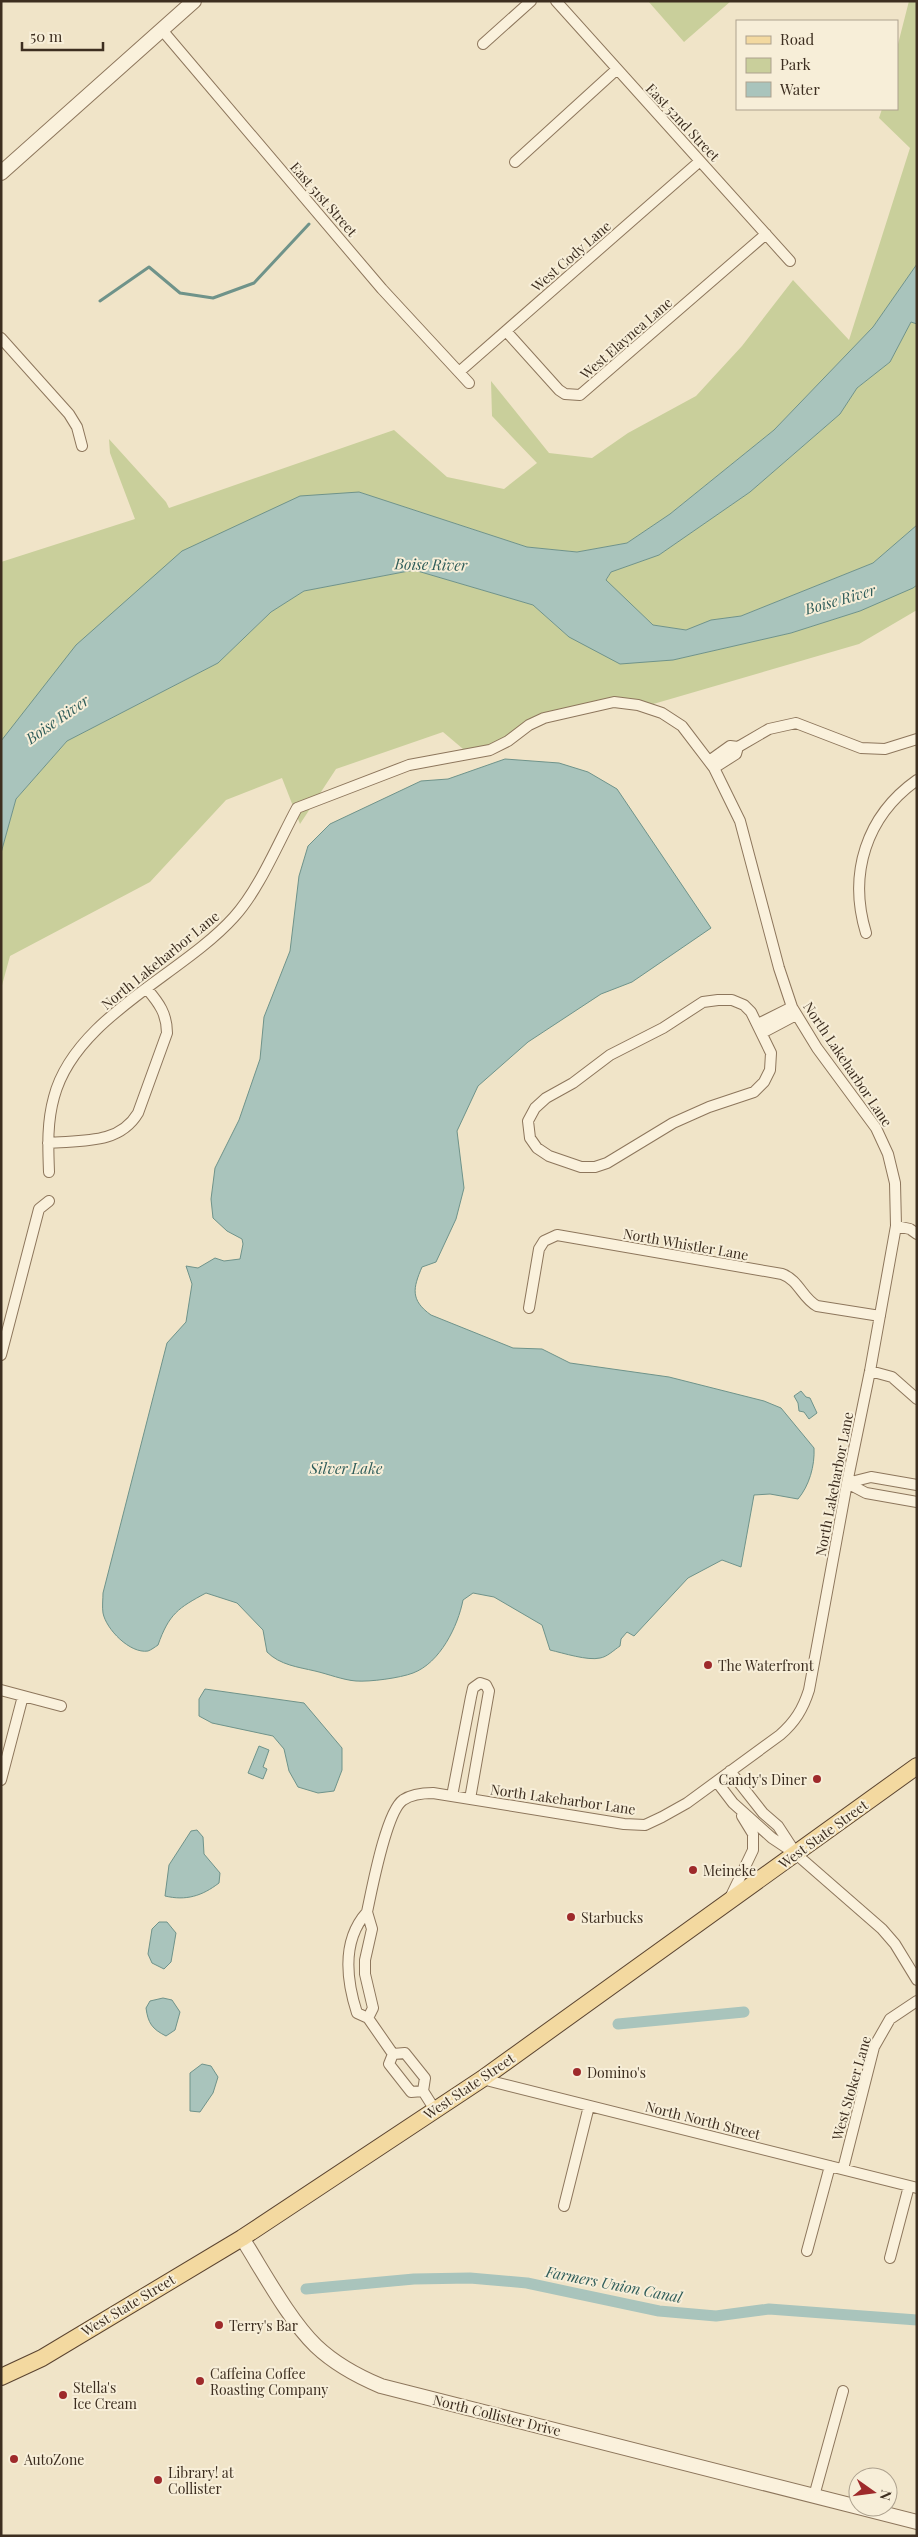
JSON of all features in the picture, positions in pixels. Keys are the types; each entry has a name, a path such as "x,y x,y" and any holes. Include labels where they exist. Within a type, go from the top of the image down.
{"main road":[{"name":"West State Street","path":"1,2377 42,2358 242,2238 482,2079 917,1766"}],"street":[{"path":"1,173 194,1"},
{"path":"483,44 531,1"},
{"name":"East 52nd Street","path":"556,1 616,70 790,261"},
{"name":"East 51st Street","path":"162,30 382,289 469,383"},
{"path":"515,162 616,70"},
{"name":"West Cody Lane","path":"459,372 700,160"},
{"name":"West Elaynea Lane","path":"506,331 558,390 564,394 580,395 766,234"},
{"path":"1,338 68,414 77,427 82,446"},
{"name":"North Lakeharbor Lane","path":"48,1172 49,1118 54,1095 70,1060 95,1030 217,935 236,916 250,895 297,808 409,765 490,750 508,741 529,724 544,718 614,702 638,705 662,713 682,726 711,765 740,821 780,968 794,1011 876,1128 888,1154 895,1183 896,1226 821,1628 803,1708 792,1724 780,1735 716,1782 662,1818 645,1825 624,1824 433,1793 417,1794 402,1800 392,1815 366,1912 356,1924 348,1956 351,1990 357,2013 368,2018 393,2054 389,2064 404,2084 411,2092 423,2091"},
{"path":"711,765 736,754 738,747 769,729 796,723 861,748 885,749 917,739"},
{"path":"866,933 858,892 860,865 867,841 888,806 917,780"},
{"path":"48,1144 110,1137 122,1132 132,1124 138,1113 167,1033 167,1020 163,1009 147,989"},
{"path":"732,1000 744,1005 751,1012 760,1028 771,1053 770,1070 764,1082 754,1092 709,1107 672,1123 607,1163 595,1167 581,1167 549,1156 538,1148 530,1138 528,1121 541,1103 610,1055 663,1028 703,1002 732,1000"},
{"path":"760,1028 794,1011"},
{"path":"1,1355 39,1209 50,1201"},
{"path":"896,1226 910,1229 917,1234"},
{"name":"North Whistler Lane","path":"529,1308 539,1249 544,1241 557,1236 782,1274 796,1282 809,1300 817,1306 880,1316"},
{"path":"870,1371 892,1377 917,1399"},
{"path":"847,1483 871,1477 917,1485"},
{"path":"847,1483 866,1493 917,1502"},
{"path":"452,1796 471,1697 474,1688 480,1683 486,1685 489,1691 470,1800"},
{"path":"1,1690 61,1706"},
{"path":"1,1780 23,1696"},
{"path":"730,1771 763,1813 778,1826 796,1854"},
{"path":"716,1782 733,1803 753,1834 754,1842 753,1850 728,1902"},
{"path":"733,1803 772,1838 796,1854 882,1929 895,1944 917,1980"},
{"name":"North Lakeharbor Lane","path":"366,1912 372,1929 365,1960 365,1974 373,2008 368,2018"},
{"name":"West Stoker Lane","path":"843,2169 874,2047 890,2018 917,2001"},
{"path":"393,2054 405,2053 425,2078 423,2091 435,2110"},
{"name":"North North Street","path":"482,2079 913,2187"},
{"path":"564,2206 589,2106"},
{"path":"807,2251 830,2166"},
{"path":"890,2258 913,2187"},
{"name":"North Collister Drive","path":"242,2238 294,2318 315,2346 356,2376 380,2386 848,2504"},
{"path":"814,2496 843,2391"},
{"name":"North Collister Drive","path":"897,2517 917,2522"}],"green space":[{"path":"648,1 731,1 684,42"},
{"path":"909,1 917,1 917,264 873,327 774,430 670,514 627,543 577,552 527,547 359,492 16,724 1,741 1,562 135,519 110,453 109,439 166,502 169,508 394,430 447,477 504,489 537,463 492,416 491,381 549,453 592,458 628,433 696,396 742,346 793,280 849,340 910,148 879,118 882,110 898,110 898,44"},
{"path":"911,322 917,324 917,525 873,563 741,616 712,620 686,630 653,625 606,581 611,572 659,555 750,492 840,414 857,388 890,362"},
{"path":"414,570 533,605 569,637 673,660 791,633 860,611 917,585 917,610 859,644 643,707 614,702 544,718 508,741 469,754 443,732 336,769 300,824 282,778 226,800 150,882 10,956 1,989 1,853 16,799 67,741 218,663 271,612 304,591"}],"water":[{"name":"Boise River","path":"917,264 917,324 911,322 890,362 857,388 840,414 750,492 659,555 611,572 606,580 653,625 686,630 711,620 741,616 873,563 917,525 917,585 913,588 860,611 791,633 673,660 620,664 569,637 533,605 414,570 304,591 271,612 218,663 67,741 16,799 1,853 1,741 76,645 182,551 300,496 359,492 527,547 577,552 627,543 670,514 774,430 873,327"},
{"name":"Silver Lake","path":"505,759 559,763 588,772 617,789 711,928 632,982 601,994 528,1042 478,1086 457,1131 464,1188 456,1219 436,1262 422,1267 415,1287 419,1304 431,1315 513,1348 542,1349 570,1363 669,1377 764,1401 781,1408 814,1448 808,1482 798,1499 770,1494 754,1495 741,1567 722,1560 688,1578 634,1636 627,1632 621,1639 620,1646 608,1655 595,1659 582,1658 550,1650 542,1625 494,1597 473,1593 463,1600 452,1632 432,1661 413,1673 393,1678 356,1681 283,1663 267,1652 263,1630 237,1603 206,1593 188,1603 176,1613 166,1626 158,1645 148,1651 134,1649 114,1633 105,1619 103,1613 103,1593 167,1343 186,1322 192,1284 186,1266 198,1268 215,1258 224,1261 240,1259 242,1239 227,1231 213,1218 211,1199 215,1168 239,1120 260,1059 264,1017 290,951 299,876 308,846 330,824 421,781 448,779"},
{"path":"801,1391 806,1397 810,1398 817,1413 809,1419 804,1412 799,1411 798,1403 794,1396"},
{"path":"205,1689 304,1703 342,1748 342,1770 334,1791 318,1793 298,1787 289,1771 284,1749 273,1736 212,1723 199,1716 199,1699"},
{"path":"259,1746 269,1750 263,1767 267,1769 263,1779 248,1773"},
{"path":"197,1830 203,1837 204,1854 220,1873 219,1883 200,1894 187,1898 165,1896 169,1865 191,1831"},
{"path":"159,1922 167,1922 176,1933 171,1962 164,1969 152,1963 148,1954 152,1929"},
{"path":"163,1998 172,2000 180,2012 175,2030 166,2036 157,2031 152,2025 146,2008 150,2001"},
{"path":"202,2064 211,2066 218,2077 213,2093 200,2112 190,2111 190,2073"}],"waterway":[{"path":"100,301 149,267 180,293 213,298 254,283 309,224"},
{"path":"618,2024 744,2012"},
{"name":"Farmers Union Canal","path":"306,2289 414,2279 470,2278 527,2283 659,2311 716,2316 769,2309 917,2320"}],"place":[{"name":"The Waterfront","path":"708,1665"},
{"name":"Candy's Diner","path":"817,1779"},
{"name":"Meineke","path":"693,1870"},
{"name":"Starbucks","path":"571,1917"},
{"name":"Domino's","path":"577,2072"},
{"name":"Terry's Bar","path":"219,2325"},
{"name":"Caffeina Coffee Roasting Company","path":"200,2381"},
{"name":"Stella's Ice Cream","path":"63,2395"},
{"name":"AutoZone","path":"14,2459"},
{"name":"Library! at Collister","path":"158,2480"}]}
